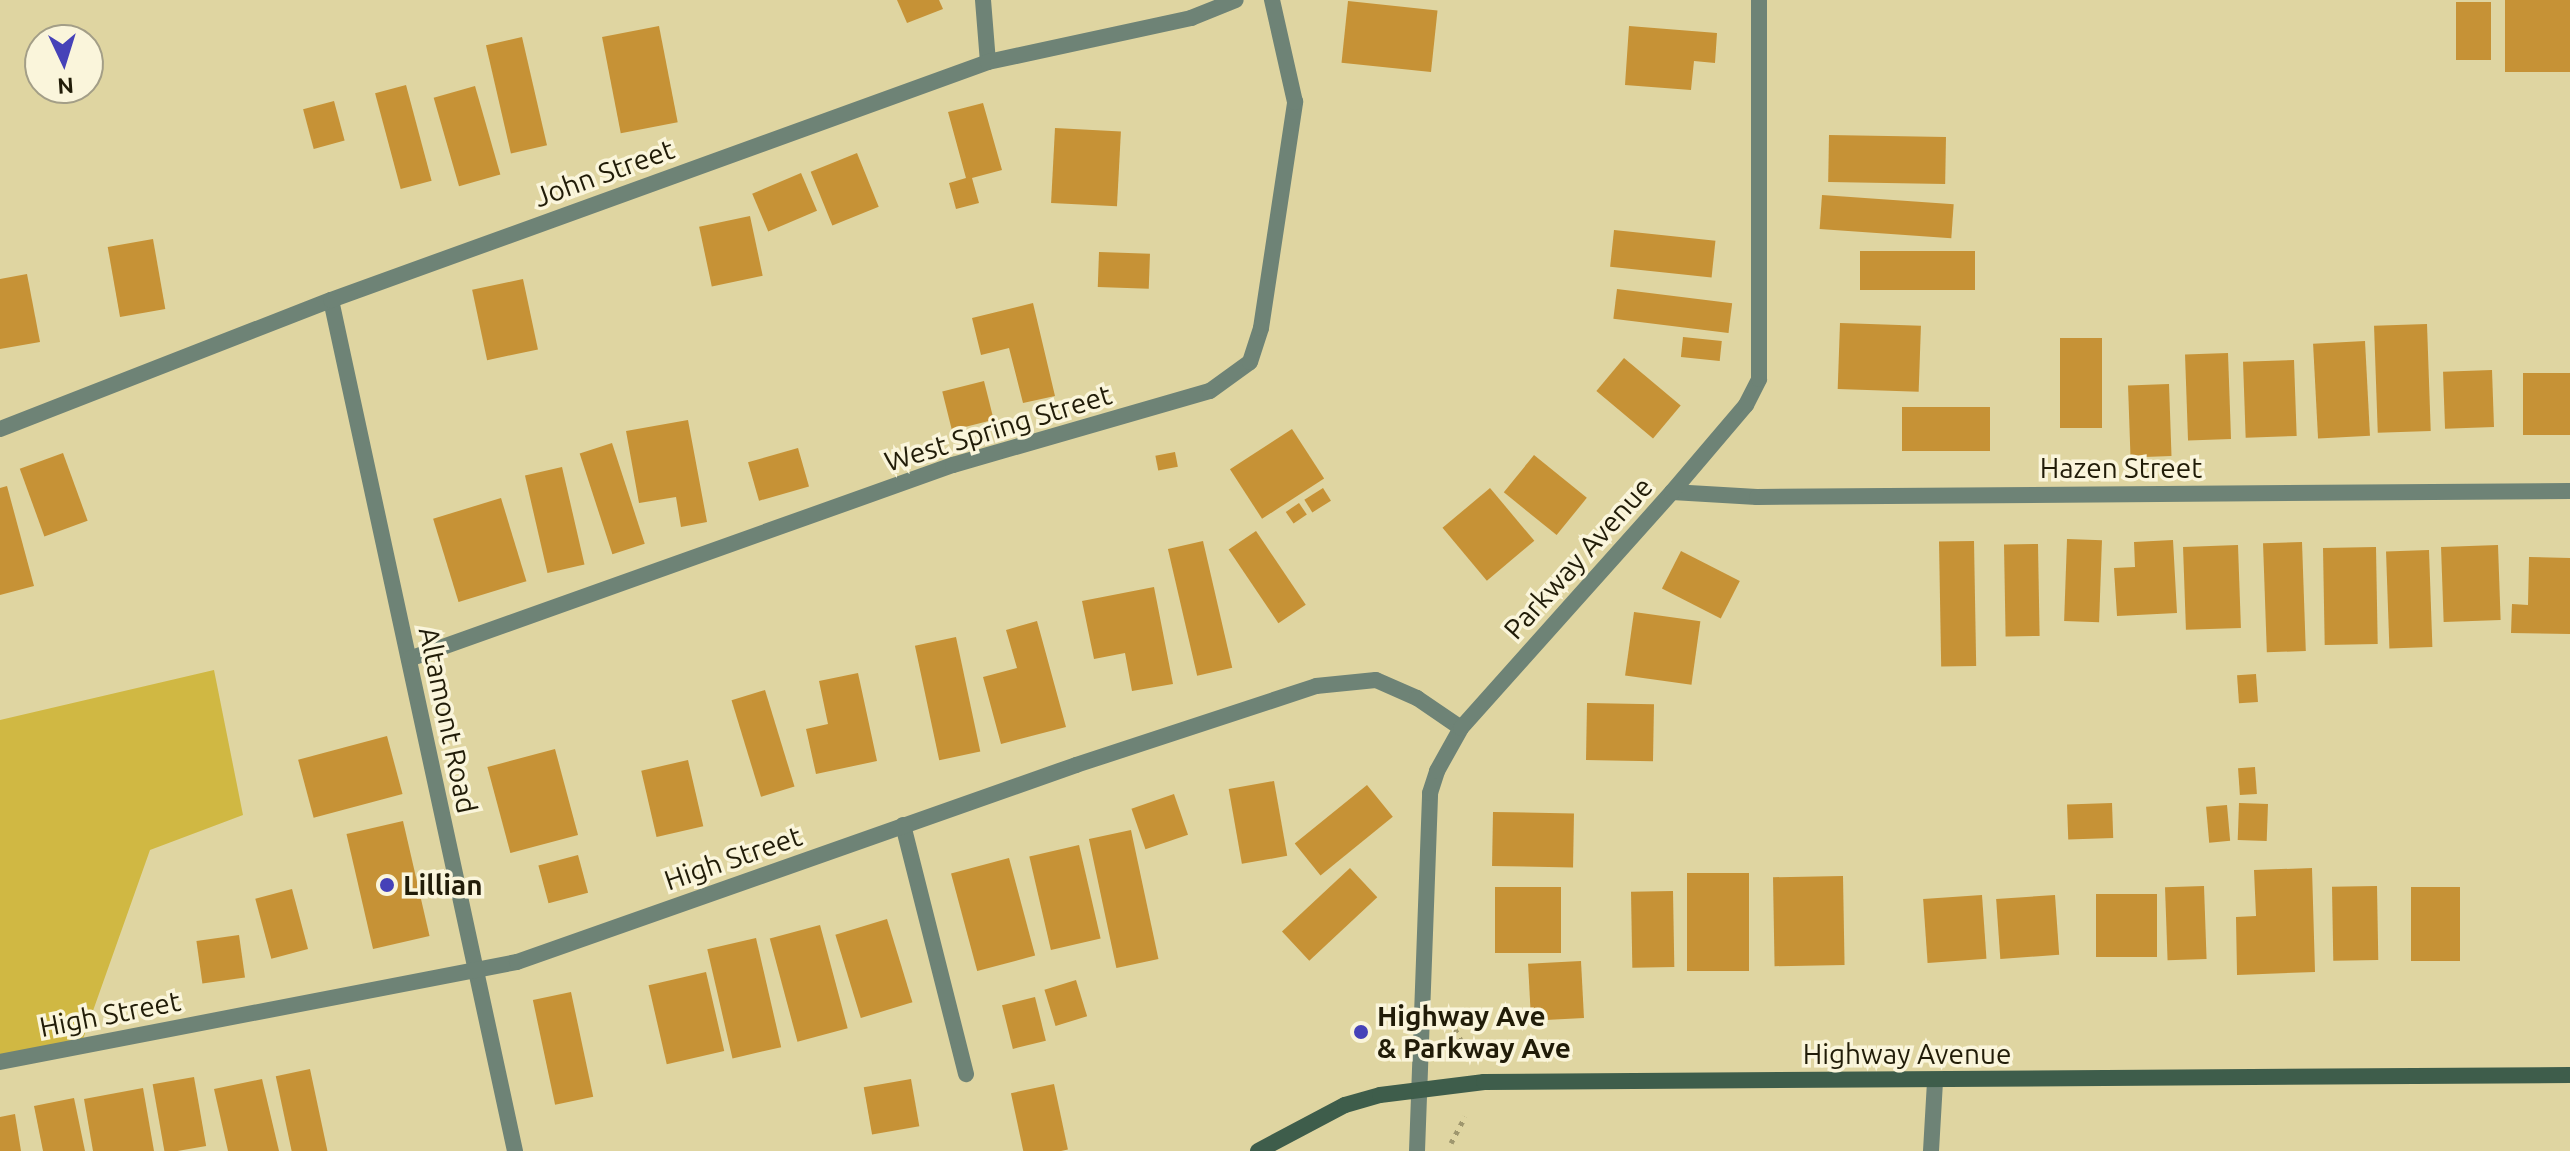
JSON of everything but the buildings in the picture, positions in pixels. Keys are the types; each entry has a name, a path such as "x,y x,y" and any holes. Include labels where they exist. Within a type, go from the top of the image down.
{"main road":[{"name":"Highway Avenue","path":"1258,1151 1345,1105 1380,1095 1500,1081 1935,1081 2570,1075"}],"street":[{"path":"983,0 988,62"},
{"name":"John Street","path":"0,429 331,300 988,62 1191,18 1236,0"},
{"name":"West Spring Street","path":"409,659 953,465 1210,391 1250,362 1261,328 1295,102 1272,0"},
{"name":"Parkway Avenue","path":"1417,1151 1430,793 1437,771 1461,728 1672,492 1746,405 1759,379 1759,0"},
{"name":"Altamont Road","path":"331,300 515,1151"},
{"name":"Hazen Street","path":"1672,492 1773,497 2570,491"},
{"name":"High Street","path":"0,1062 517,962 903,825 1316,686 1376,680 1417,698 1461,728"},
{"path":"903,825 966,1074"},
{"path":"1931,1151 1935,1081"}],"shaded area":[{"path":"214,670 243,815 150,850 83,1039 0,1058 0,720"}],"place":[{"name":"Lillian","path":"387,885"},
{"name":"Highway Ave & Parkway Ave","path":"1361,1032"}]}
